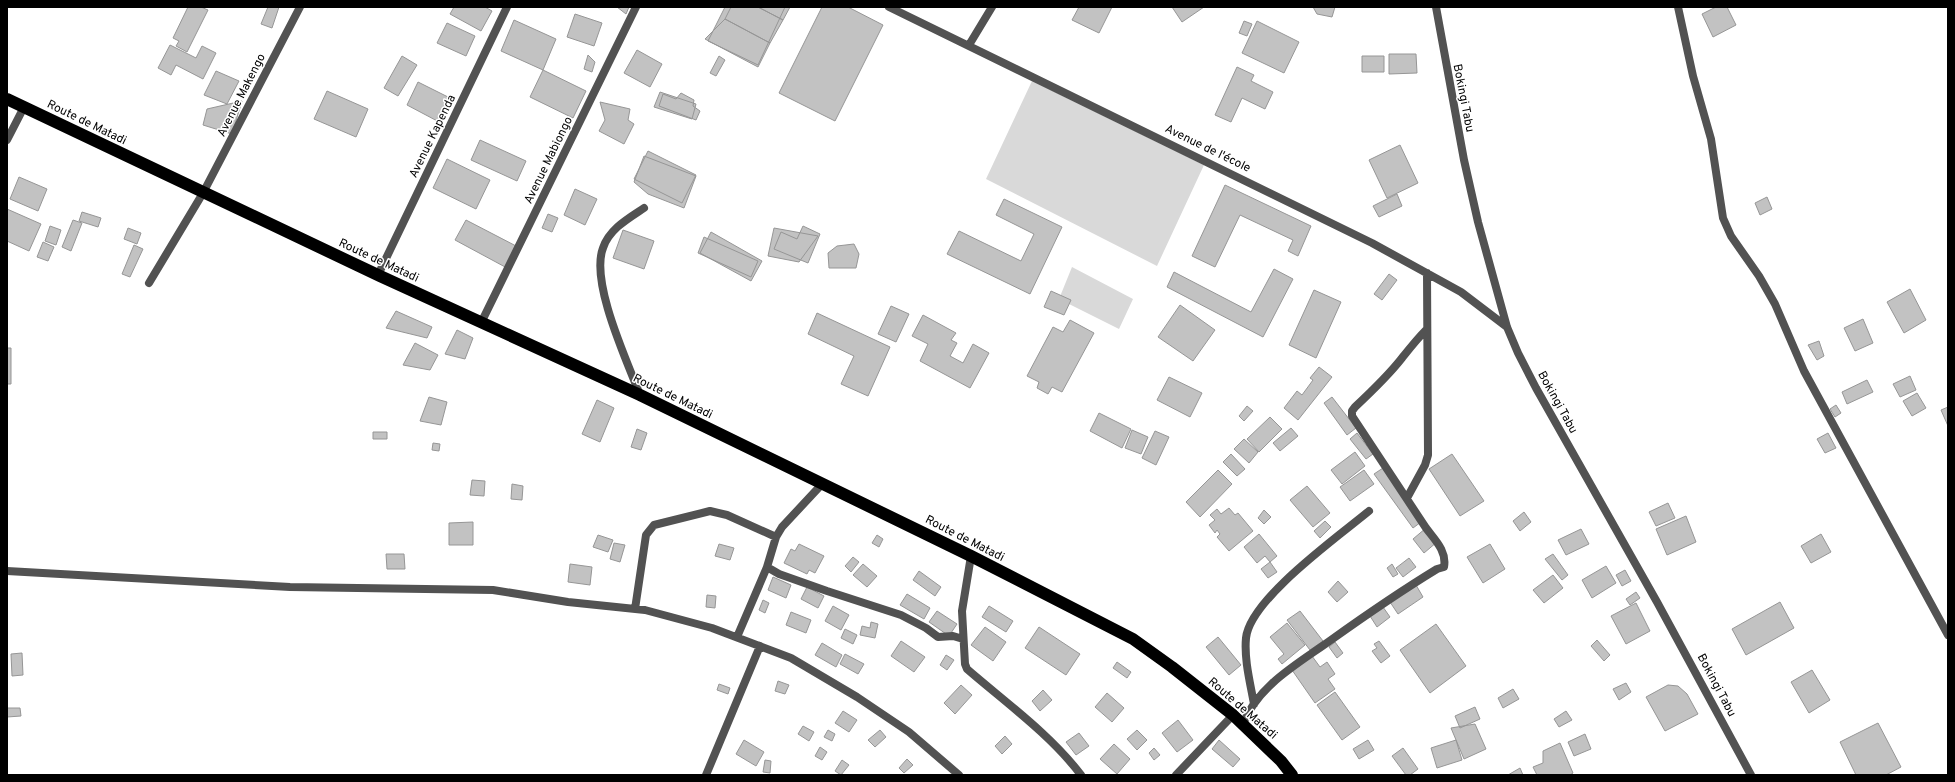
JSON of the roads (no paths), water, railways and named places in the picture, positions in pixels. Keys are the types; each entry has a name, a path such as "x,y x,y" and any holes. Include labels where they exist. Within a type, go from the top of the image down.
{"highway":[{"name":"Route de Matadi","path":"7,99 203,194 640,395 971,556 1133,639 1172,667 1233,715 1281,761 1292,775"}],"street":[{"name":"Avenue Makengo","path":"149,283 203,194 300,7"},
{"name":"Avenue Kapenda","path":"378,275 508,7"},
{"name":"Avenue Mabiongo","path":"482,323 636,7"},
{"name":"Avenue de l'école","path":"890,7 1258,186 1427,273 1461,292 1507,327"},
{"path":"969,45 992,7"},
{"name":"Bokingi Tabu","path":"1436,7 1465,168 1478,222 1507,327 1536,388 1657,602 1751,775"},
{"path":"1678,7 1694,76 1711,139 1723,218 1731,236 1759,276 1775,304 1804,371 1948,635"},
{"path":"7,140 24,107"},
{"path":"640,395 606,306 600,261 603,247 612,233 644,208"},
{"path":"1406,498 1425,464 1428,455 1426,330 1427,273"},
{"path":"1243,724 1248,711 1277,677 1382,603 1437,569 1444,567 1445,558 1443,551 1352,416 1352,411 1381,382 1402,358 1415,340 1426,330"},
{"path":"737,637 767,567 776,537 782,527 823,483"},
{"path":"635,609 646,535 654,525 710,511 727,515 776,537"},
{"path":"1254,704 1246,653 1246,637 1249,626 1258,610 1299,569 1369,511"},
{"path":"971,556 962,611 964,660 968,669 1030,723 1072,763 1080,775"},
{"path":"767,567 778,574 827,592 901,615 926,628 938,637 953,636 963,639"},
{"path":"7,571 290,587 493,590 568,602 635,609 712,628 791,658 857,696 909,732 959,775"},
{"path":"706,775 760,646"},
{"path":"1176,775 1233,715"}]}
